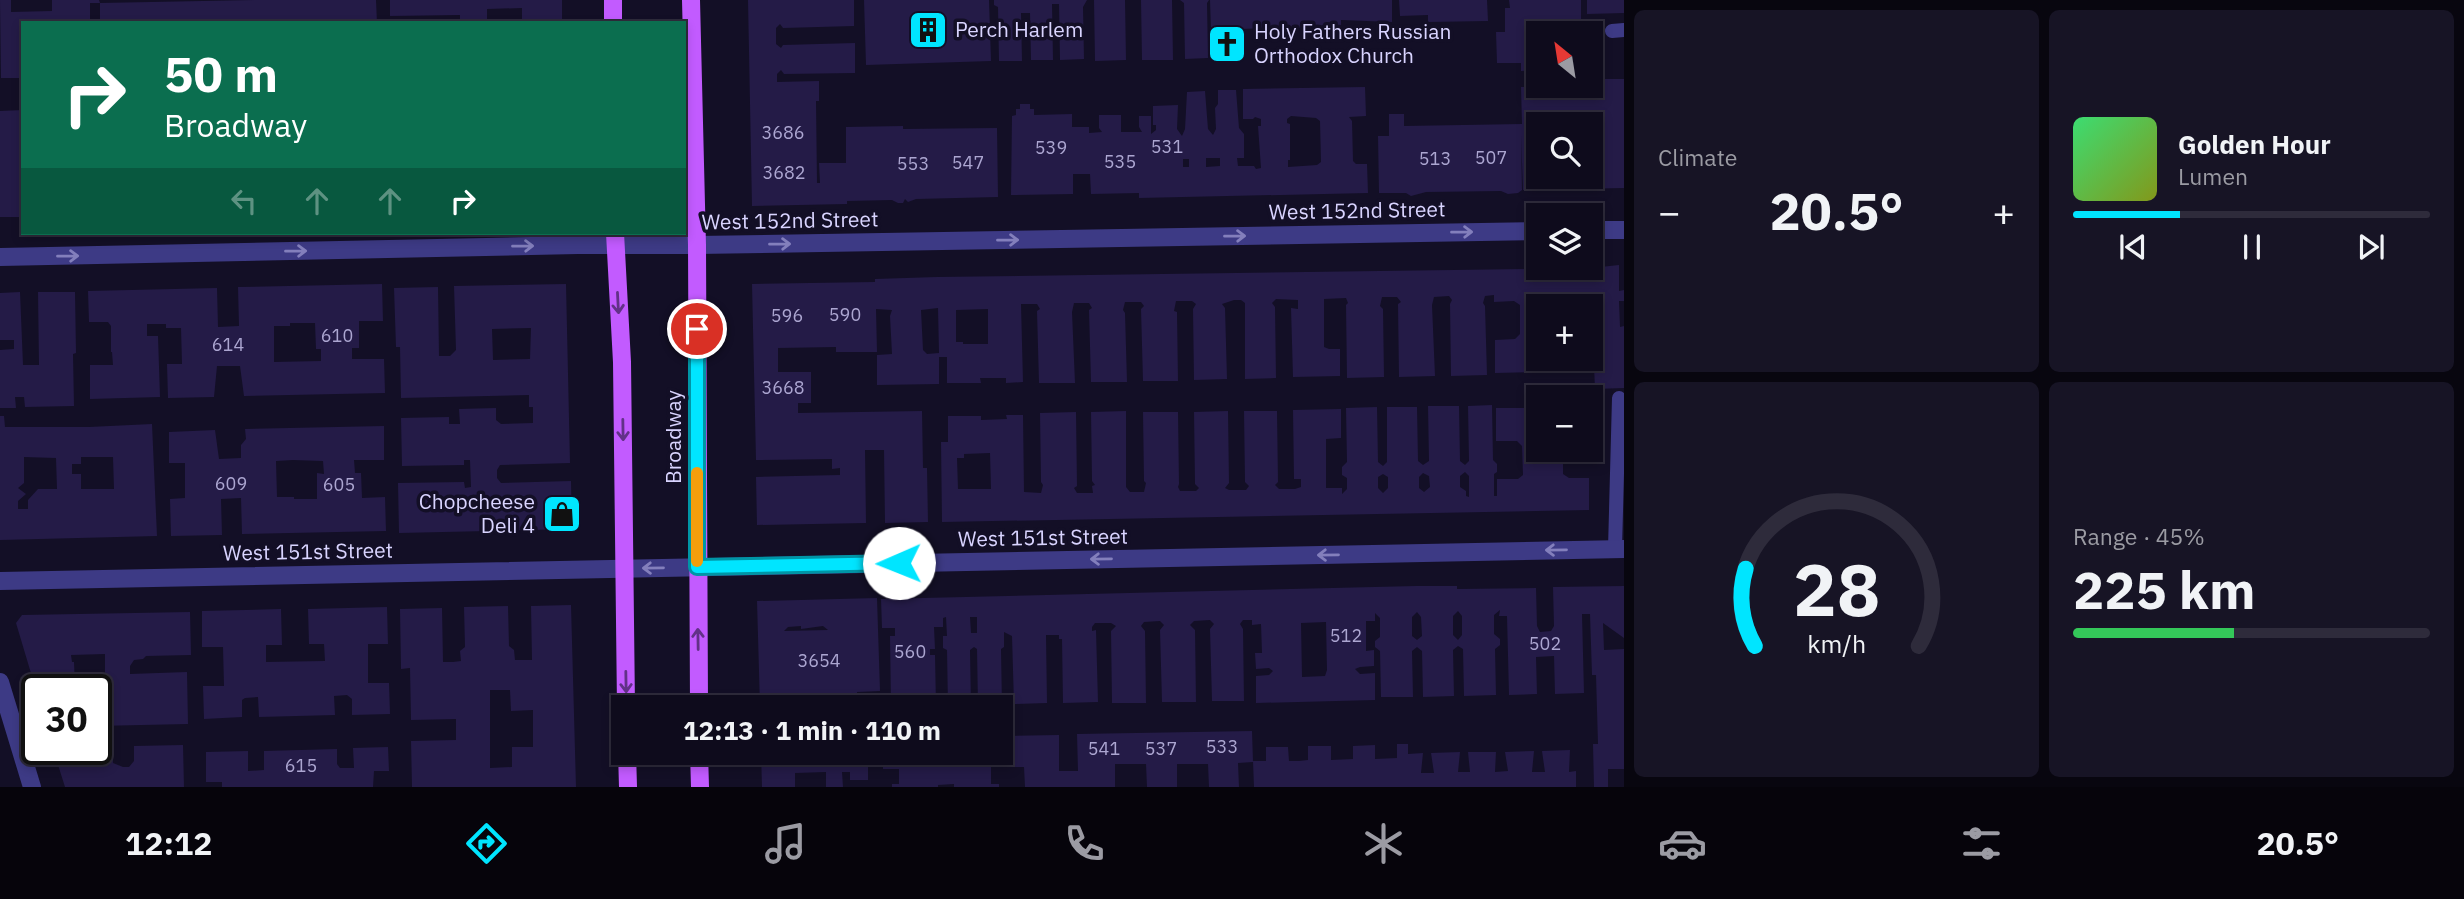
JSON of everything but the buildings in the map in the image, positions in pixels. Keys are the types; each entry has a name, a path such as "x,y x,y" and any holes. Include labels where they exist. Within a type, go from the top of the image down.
{"main road":[{"path":"613,0 613,21"},
{"name":"Broadway","path":"691,0 697,245 699,695"},
{"path":"615,239 622,362 626,695"},
{"path":"627,765 628,787"},
{"path":"699,765 700,787"}],"street":[{"path":"1603,230 1624,230"},
{"name":"West 152nd Street","path":"0,257 615,239 697,245 1526,231"},
{"name":"West 151st Street","path":"0,581 1620,549"},
{"path":"0,682 32,787"}],"lane":[{"path":"1619,398 1620,549"}],"slow traffic":[{"path":"697,473 697,561"}],"place":[{"name":"Perch Harlem","path":"928,30"},
{"name":"Holy Fathers Russian Orthodox Church","path":"1227,44"},
{"name":"Chopcheese Deli 4","path":"562,514"}],"route":[{"path":"697,329 697,567 899,563"}]}
